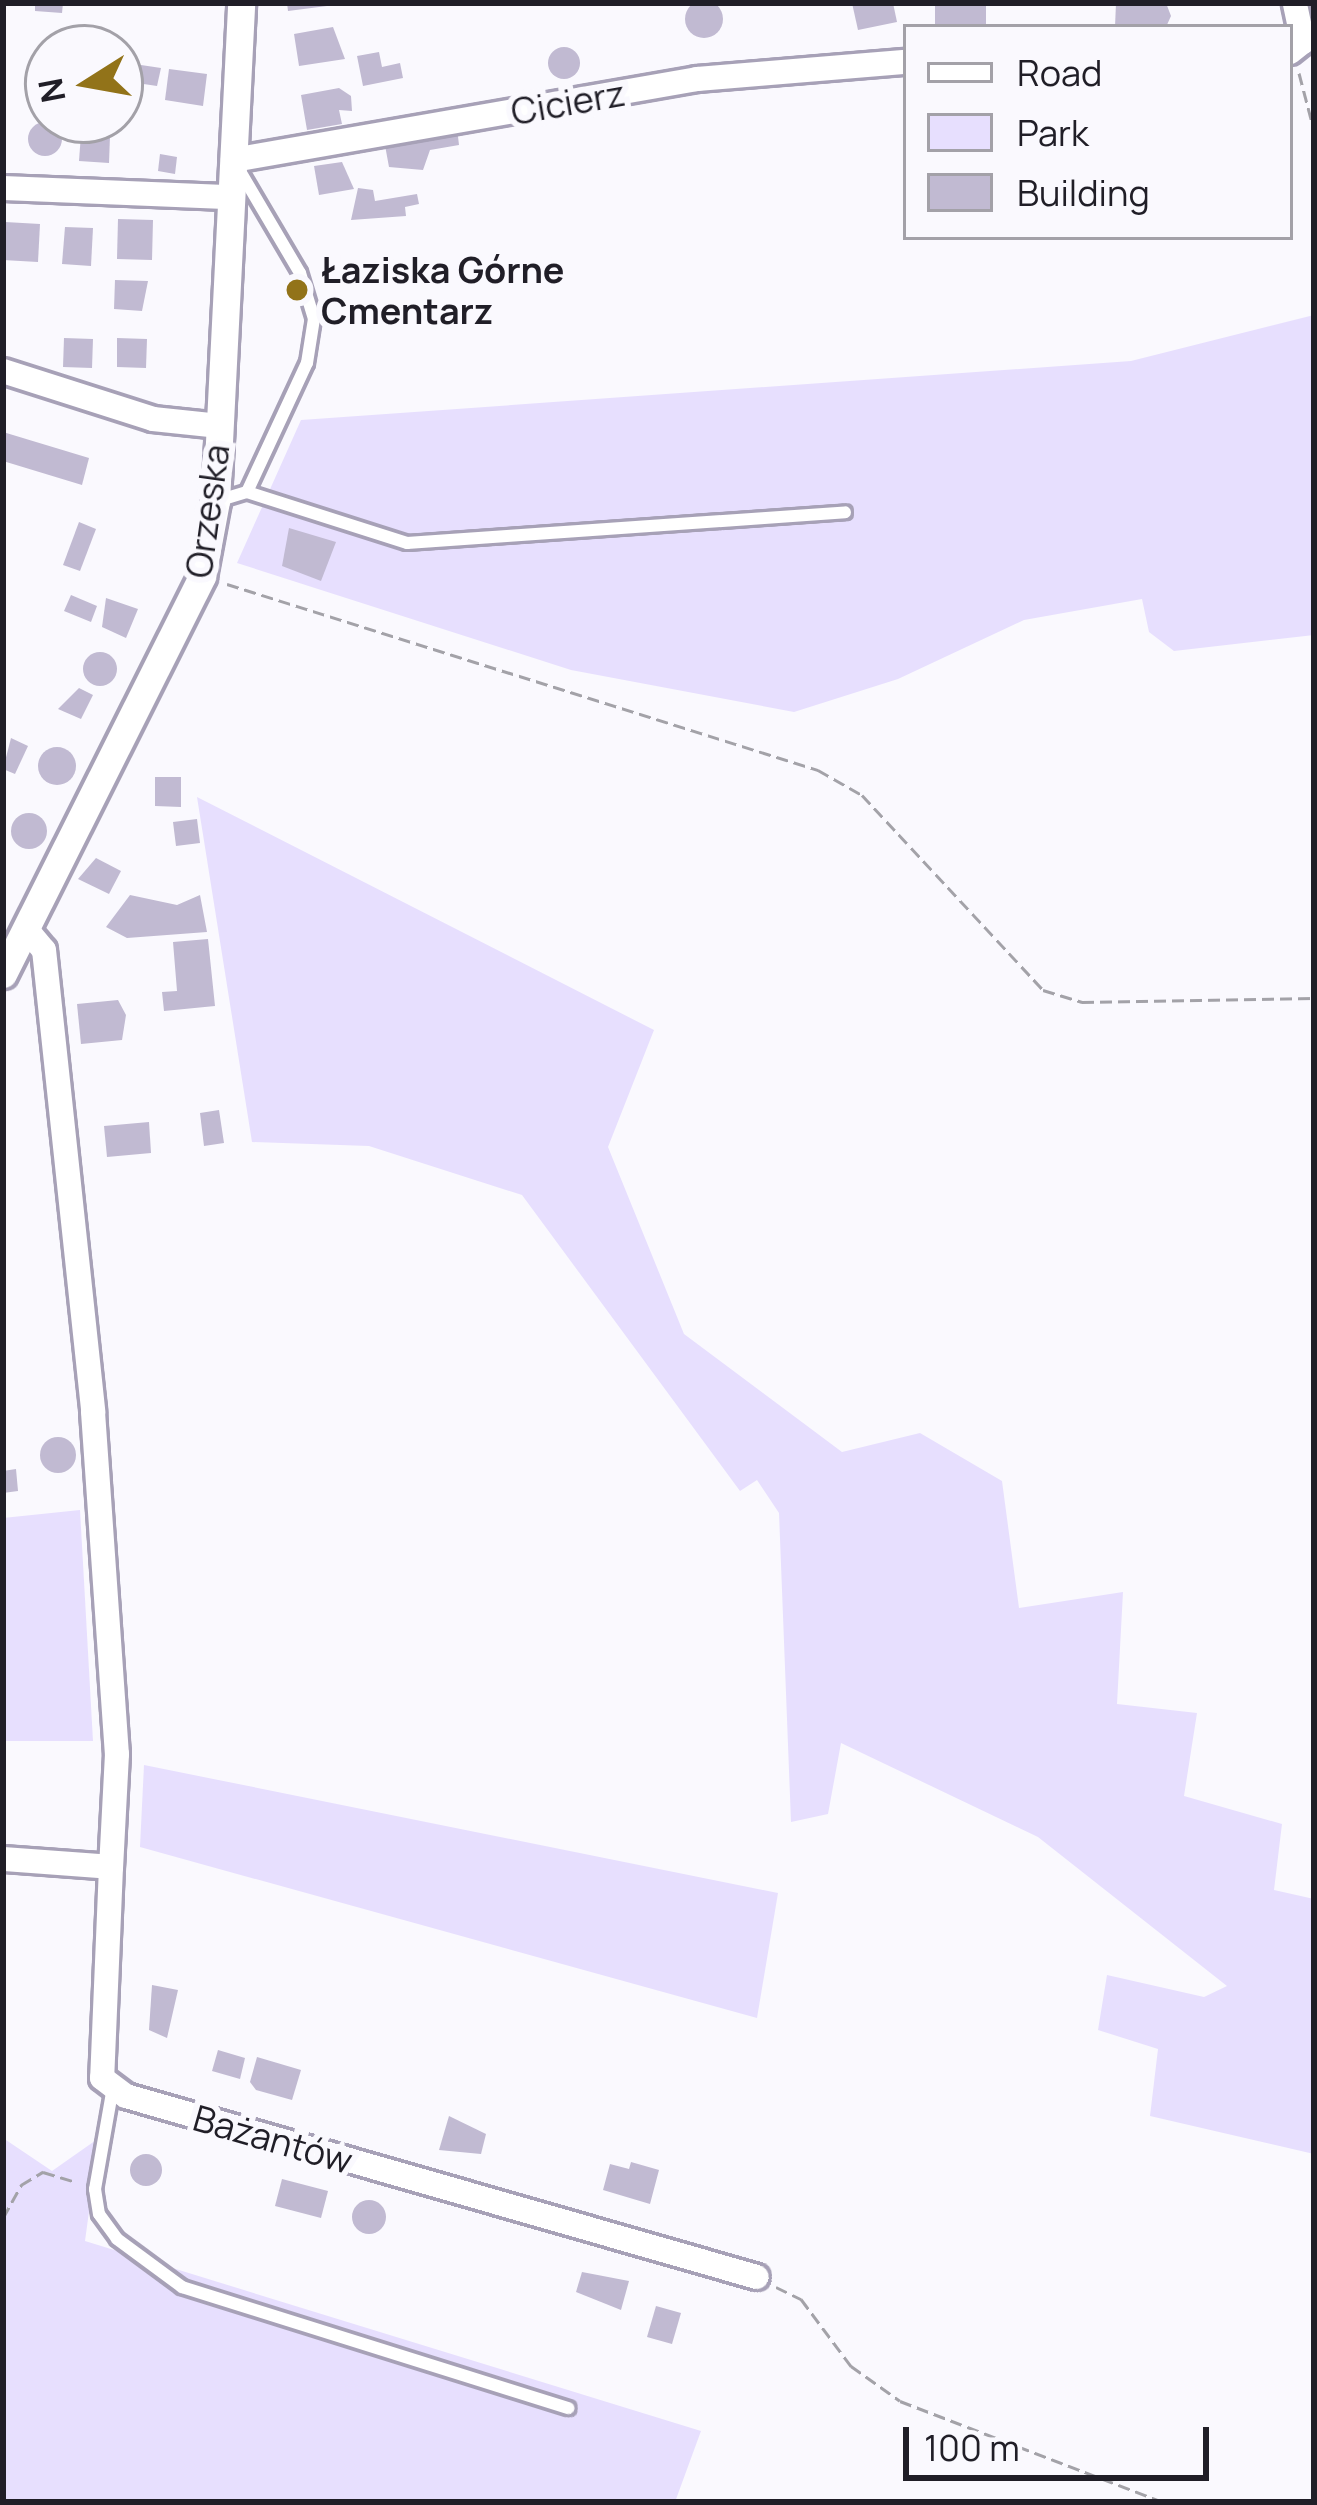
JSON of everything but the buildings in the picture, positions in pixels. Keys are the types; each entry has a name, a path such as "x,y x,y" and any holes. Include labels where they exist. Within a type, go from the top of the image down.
{"street":[{"name":"Orzeska","path":"3,974 202,576 216,501 241,3"},
{"path":"1293,50 1303,42 1294,3"},
{"name":"Cicierz","path":"233,160 697,80 903,62"},
{"path":"3,188 232,197"},
{"path":"3,371 153,418 220,426"},
{"path":"27,930 44,950 89,1365 117,1754 101,2041 102,2078 113,2086"},
{"path":"3,1858 111,1867"},
{"name":"Bażantów","path":"113,2086 126,2096 757,2277"}],"lane":[{"path":"233,160 249,175 300,273 314,319 307,363 247,492"},
{"path":"216,501 247,492 407,543 845,512"},
{"path":"113,2086 95,2189 99,2214 117,2239 182,2287 568,2408"}],"path":[{"path":"1293,59 1314,130"},
{"path":"202,576 818,770 862,795 1043,990 1082,1002 1314,998"},
{"path":"3,2218 21,2185 43,2172 95,2189"},
{"path":"757,2277 801,2299 851,2366 900,2401 1163,2502"}],"green space":[{"path":"1314,315 1314,635 1174,651 1149,632 1142,599 1024,620 898,679 794,712 571,670 237,563 301,420 1131,361"},
{"path":"197,797 654,1030 608,1147 684,1334 842,1452 920,1433 1002,1481 1019,1608 1123,1592 1117,1704 1197,1713 1184,1796 1282,1824 1274,1890 1314,1899 1314,2154 1150,2116 1158,2049 1098,2030 1107,1975 1204,1997 1227,1986 1038,1837 841,1743 828,1814 791,1822 779,1513 757,1480 740,1491 522,1195 369,1146 252,1142"},
{"path":"80,1510 93,1741 3,1741 3,1518"},
{"path":"144,1765 778,1893 757,2018 140,1847"},
{"path":"3,2138 52,2171 99,2138 85,2241 701,2431 675,2502 3,2502"}],"place":[{"name":"Łaziska Górne Cmentarz","path":"297,290"}]}
